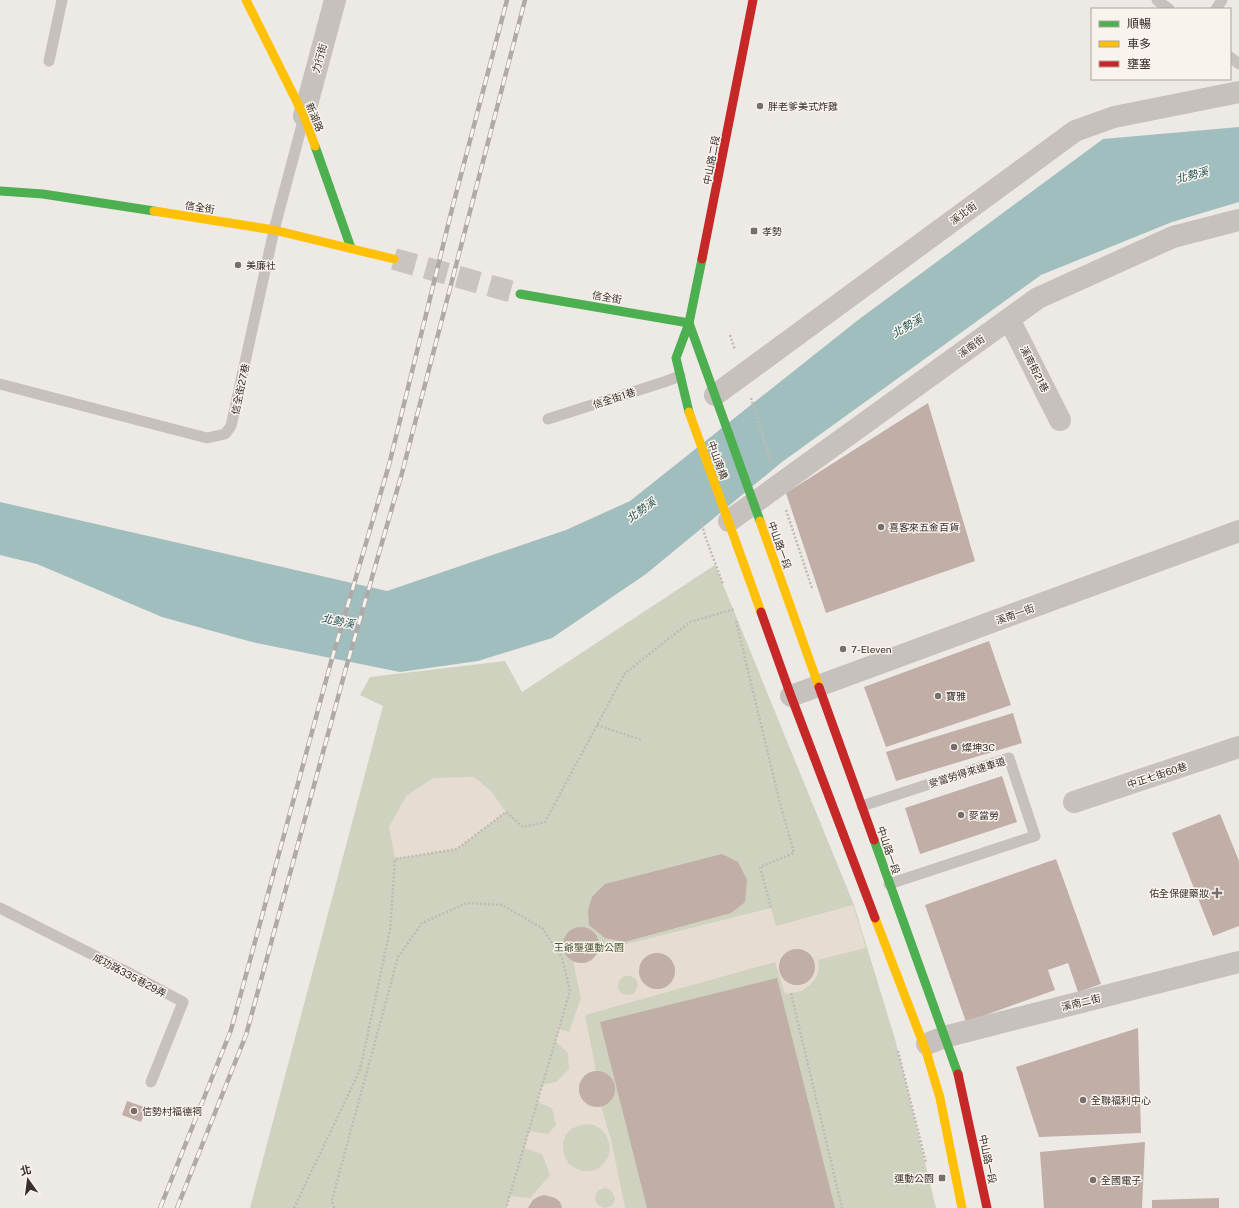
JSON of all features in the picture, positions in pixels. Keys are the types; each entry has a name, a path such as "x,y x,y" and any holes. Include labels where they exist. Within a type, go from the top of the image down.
{"street":[{"name":"新湖路","path":"246,0 304,116 351,248"},
{"name":"力行街","path":"304,116 335,0"},
{"name":"中山路二段","path":"687,407 676,358 690,323 753,0"},
{"name":"溪北街","path":"715,395 1076,131 1114,117 1239,92"},
{"name":"信全街","path":"0,191 43,194 274,230 351,248 394,260"},
{"name":"溪南街","path":"729,521 1038,298 1173,237 1239,220"},
{"name":"信全街","path":"520,294 690,323"},
{"name":"溪南街21巷","path":"1009,319 1060,420"},
{"path":"690,323 715,395"},
{"name":"中山南橋","path":"715,395 753,503"},
{"name":"中山南橋","path":"687,407 729,521"},
{"name":"中山路一段","path":"753,503 959,1078 987,1208"},
{"path":"729,521 791,696 924,1045 940,1098 962,1208"},
{"name":"溪南一街","path":"791,696 1239,531"},
{"name":"中正七街60巷","path":"1074,802 1239,747"},
{"name":"溪南二街","path":"924,1045 944,1037 1239,962"}],"lane":[{"path":"49,61 62,0"},
{"path":"1158,0 1168,8"},
{"path":"1231,58 1239,64"},
{"name":"信全街27巷","path":"0,384 207,438 225,434 232,426 274,230 304,116"},
{"name":"信全街1巷","path":"548,419 680,376"},
{"name":"麥當勞得來速車道","path":"862,806 1009,758 1035,836 889,884"},
{"name":"成功路335巷29弄","path":"0,908 183,1002 151,1082"}],"path":[{"path":"744,374 772,463"},
{"path":"786,509 812,588"},
{"path":"294,1208 360,1070 390,930 395,859 457,849 506,812 524,827 545,822 625,674 690,622 758,602"},
{"path":"734,609 779,800 794,853 760,868 771,908"},
{"path":"597,726 642,740"},
{"path":"334,1208 332,1200 398,957 422,923 467,903 502,905 542,928 562,958 570,991 506,1208"},
{"path":"791,993 842,1208"},
{"path":"360,1070 367,1073"}],"green space":[{"name":"王爺壟運動公園","path":"715,565 854,905 895,1039 936,1208 250,1208 383,706 360,695 370,677 505,661 522,692"}],"shaded area":[{"path":"474,777 491,791 506,812 457,849 395,859 389,827 406,796 433,778"},
{"path":"853,905 866,948 818,960 819,969 817,976 811,984 802,991 785,994 775,962 585,1015 596,1071 585,1075 579,1085 579,1091 581,1097 589,1105 601,1106 611,1140 625,1208 604,1208 562,1208 560,1202 555,1198 544,1195 533,1200 528,1208 506,1208 510,1196 530,1198 550,1175 542,1154 524,1148 529,1131 548,1134 556,1125 552,1108 537,1102 542,1085 556,1082 569,1069 568,1053 556,1041 559,1029 569,1032 581,998 573,961 585,963 591,961 598,951 771,908 776,926","holes":["795,949 807,952 814,962 814,974 806,983 794,985 784,980 779,969 779,964 781,958","662,954 675,966 674,978 666,987 655,989 645,984 641,979 639,968 645,958 650,955","624,976 630,976 636,979 638,985 633,994 627,995 621,993 619,990 619,981","586,1124 594,1125 601,1129 606,1135 610,1150 608,1157 598,1169 582,1171 569,1164 563,1150 563,1142 571,1129","605,1188 611,1190 615,1198 613,1204 604,1208 598,1205 595,1200 596,1193"]}],"water":[{"name":"北勢溪","path":"1239,127 1239,202 1172,222 1041,275 782,462 646,574 552,638 478,661 400,672 252,642 162,617 37,564 0,555 0,502 387,591 566,530 630,501 858,320 1103,139"}],"building":[{"name":"喜客來五金百貨","path":"928,403 975,561 826,613 786,493"},
{"name":"寶雅","path":"989,641 1011,705 886,747 864,687"},
{"name":"燦坤3C","path":"1013,713 1022,743 896,781 886,752"},
{"name":"麥當勞","path":"1002,776 1017,822 920,854 905,808"},
{"name":"佑全保健藥妝","path":"1220,814 1239,861 1239,926 1213,936 1172,833"},
{"path":"722,854 738,862 747,880 745,902 731,913 624,942 605,938 589,925 588,910 592,897 605,884"},
{"path":"1056,859 1101,984 1078,992 1068,963 1048,970 1055,990 966,1022 925,905"},
{"path":"584,927 594,932 598,938 598,952 594,958 588,962 578,963 568,958 564,952 563,942 568,932 574,928"},
{"path":"794,949 800,949 810,954 815,967 810,980 800,985 794,985 784,980 779,970 779,964 784,954"},
{"path":"660,953 670,958 674,964 674,978 670,984 664,988 654,989 644,984 640,978 639,968 644,958 650,954"},
{"path":"777,978 835,1208 647,1208 600,1022"},
{"name":"全聯福利中心","path":"1138,1028 1141,1133 1039,1137 1016,1067"},
{"path":"600,1071 610,1076 614,1082 614,1096 610,1102 604,1106 594,1107 584,1102 580,1096 579,1086 584,1076 590,1072"},
{"name":"信勢村福德祠","path":"127,1101 147,1108 141,1122 122,1115"},
{"name":"全國電子","path":"1145,1142 1142,1208 1044,1208 1040,1152"},
{"path":"544,1195 555,1198 560,1202 562,1208 528,1208 533,1200"},
{"path":"1219,1198 1219,1208 1152,1208 1152,1200"}],"tunnel":[{"path":"394,259 520,294"}],"railway":[{"path":"160,1208 231,1030 331,662 389,465 452,209 507,0"},
{"path":"177,1208 246,1035 346,668 402,473 525,0"}],"traffic: fast":[{"path":"315,146 351,248"},
{"path":"0,191 43,194 154,211"},
{"path":"689,412 676,358 689,323 702,259"},
{"path":"520,294 689,323"},
{"path":"689,323 760,521"},
{"path":"874,840 958,1074"}],"traffic: slow":[{"path":"246,0 304,116 315,146"},
{"path":"154,211 274,230 394,259"},
{"path":"689,412 761,612"},
{"path":"760,521 819,687"},
{"path":"875,918 926,1051 940,1098 962,1208"}],"traffic: jam":[{"path":"702,259 753,0"},
{"path":"761,612 791,696 875,918"},
{"path":"819,687 874,840"},
{"path":"958,1074 987,1208"}],"place":[{"name":"胖老爹美式炸雞","path":"760,106"},
{"name":"孝勢","path":"754,231"},
{"name":"美廉社","path":"238,265"},
{"name":"喜客來五金百貨","path":"881,527"},
{"name":"7-Eleven","path":"843,649"},
{"name":"寶雅","path":"938,696"},
{"name":"燦坤3C","path":"954,747"},
{"name":"麥當勞","path":"961,815"},
{"name":"佑全保健藥妝","path":"1217,893"},
{"name":"全聯福利中心","path":"1083,1100"},
{"name":"信勢村福德祠","path":"134,1111"},
{"name":"運動公園","path":"942,1178"},
{"name":"全國電子","path":"1093,1180"}]}
